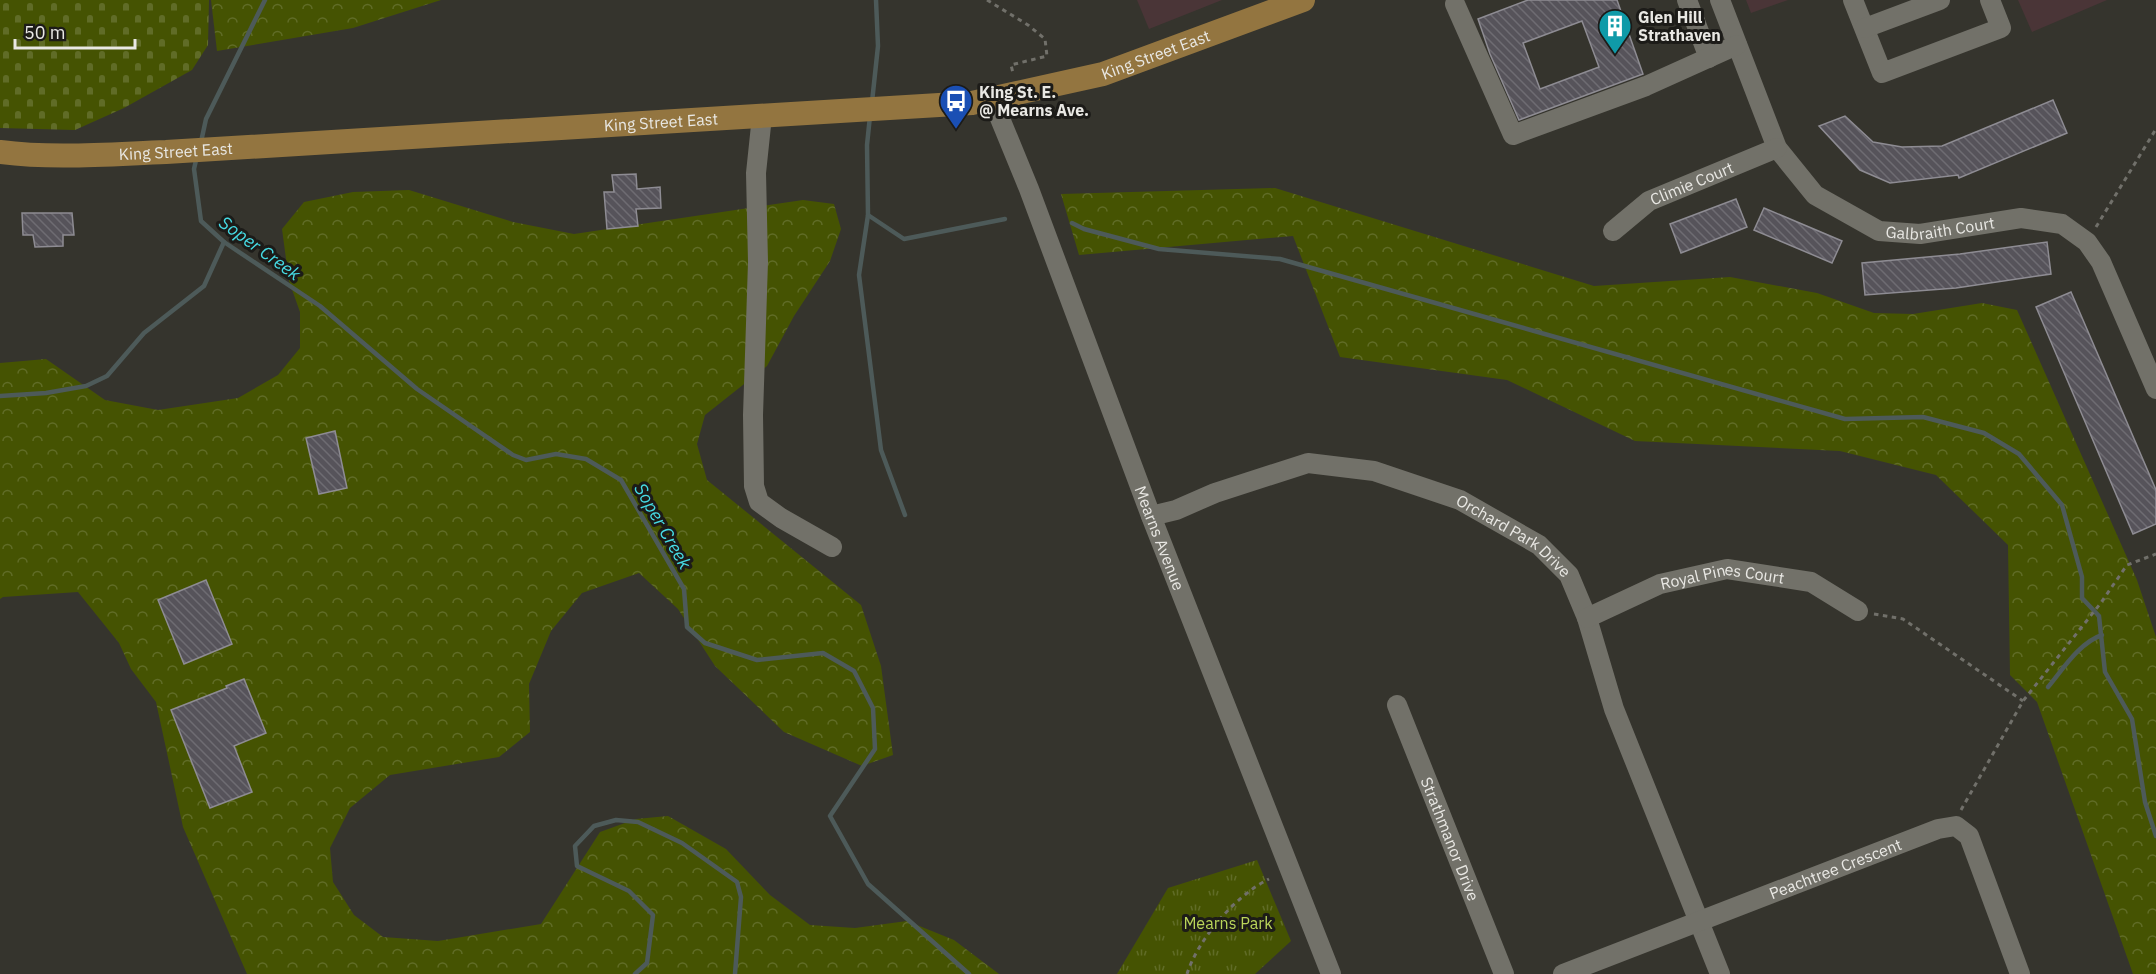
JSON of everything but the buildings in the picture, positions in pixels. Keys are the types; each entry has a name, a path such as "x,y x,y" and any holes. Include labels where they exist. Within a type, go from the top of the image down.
{"main road":[{"name":"King Street East","path":"0,152 72,155 166,152 972,103 1103,74 1303,0"}],"street":[{"path":"1687,0 1709,58"},
{"name":"Galbraith Court","path":"1720,0 1777,148 1815,195 1879,231 1920,234 2021,218 2062,224 2087,242 2101,262 2156,389"},
{"path":"1853,0 1882,73 2001,28 1990,0"},
{"path":"1865,28 1940,0"},
{"path":"1458,1 1513,135 1646,87 1737,45"},
{"name":"Mearns Avenue","path":"992,99 1029,189 1151,516 1331,974"},
{"path":"762,116 756,173 758,262 753,415 754,486 759,502 781,518 832,547"},
{"name":"Climie Court","path":"1613,231 1649,201 1777,148"},
{"name":"Orchard Park Drive","path":"1151,516 1176,510 1215,492 1308,464 1374,471 1460,500 1539,545 1569,575 1587,618 1614,709 1720,974"},
{"name":"Royal Pines Court","path":"1587,618 1660,584 1727,569 1811,582 1858,611"},
{"name":"Strathmanor Drive","path":"1397,705 1504,974"},
{"path":"1956,826 1969,836 2020,974"},
{"name":"Peachtree Crescent","path":"1563,974 1938,829 1956,826"}],"path":[{"path":"987,0 1028,25 1045,39 1047,56 1011,65 1019,92"},
{"path":"2087,242 2156,129"},
{"path":"1956,826 1962,806 2024,701 2100,604 2127,565 2156,554"},
{"path":"1858,611 1903,619 2024,701"},
{"path":"1187,974 1203,942 1230,908 1248,891 1269,879"}],"shaded area":[{"path":"1137,0 1222,0 1149,29"},
{"path":"1746,0 1788,0 1751,13"},
{"path":"2018,0 2107,0 2032,32"}],"green space":[{"path":"0,0 209,0 208,45 192,70 124,108 75,130 0,128"},
{"path":"211,0 441,0 353,28 217,51"},
{"path":"1275,188 1594,286 1730,277 1817,293 1874,313 1913,314 1982,303 2017,310 2137,580 2156,637 2156,974 2133,974 2037,702 2010,675 2008,545 1936,475 1840,451 1635,441 1507,380 1340,357 1293,236 1079,255 1061,194"},
{"path":"409,190 513,222 574,234 803,200 834,204 841,229 830,261 794,316 767,366 705,415 697,444 707,480 861,605 881,666 893,755 862,766 784,732 715,666 678,609 639,573 582,593 551,631 529,684 530,732 499,757 390,775 350,808 330,848 333,882 354,915 383,937 438,941 541,924 600,832 636,819 668,816 726,849 770,895 810,925 855,928 907,921 954,940 999,974 247,974 183,827 156,702 131,669 119,643 78,592 0,599 0,363 46,359 105,400 158,410 238,398 278,375 300,348 300,312 289,281 282,229 304,202 353,192"},
{"name":"Mearns Park","path":"1257,860 1291,941 1255,974 1117,974 1168,888"}],"waterway":[{"name":"Soper Creek","path":"201,142 206,119 265,0"},
{"path":"872,102 878,46 876,0"},
{"path":"870,116 867,145 868,215 859,275 881,450 905,515"},
{"name":"Soper Creek","path":"197,156 194,169 201,221 224,242 320,306 417,389 513,455 526,460 556,454 586,459 621,480 684,589 687,627 705,643 757,660 823,653 854,671 873,708 875,749 830,816 868,884 969,974"},
{"path":"868,215 904,239 1005,219"},
{"path":"1072,223 1084,229 1159,249 1280,259 1845,419 1923,417 1984,433 2019,454 2062,505 2082,577 2082,598 2099,616 2105,672 2132,719 2145,802 2156,836"},
{"path":"0,396 46,393 86,386 107,376 144,333 204,286 224,242"},
{"path":"2048,687 2079,650 2102,635"},
{"name":"Soper Creek","path":"635,974 647,963 653,915 629,891 577,866 575,846 594,826 616,820 638,822 682,843 737,882 741,897 735,974"}],"place":[{"name":"Glen Hill Strathaven","path":"1615,55"},
{"name":"King St. E. @ Mearns Ave.","path":"956,130"}]}
